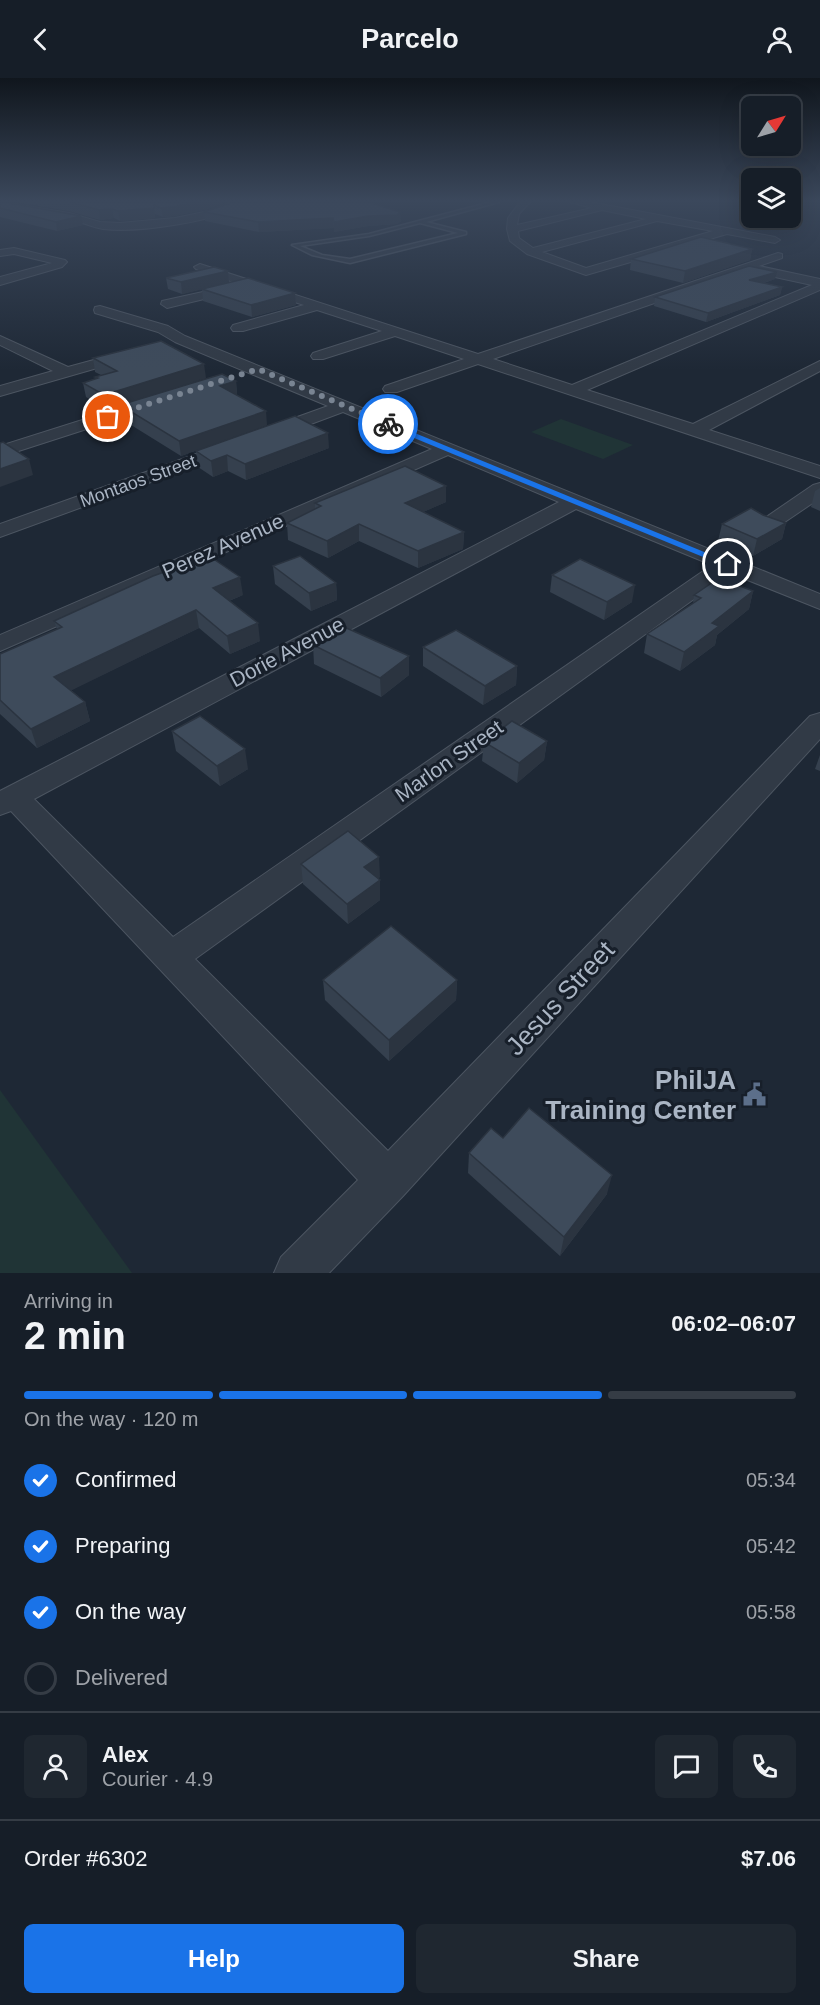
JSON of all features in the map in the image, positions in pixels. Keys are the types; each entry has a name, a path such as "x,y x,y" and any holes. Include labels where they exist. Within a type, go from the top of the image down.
{"street":[{"path":"0,281 58,265 61,262 43,258"},
{"path":"547,258 586,272 635,258"},
{"path":"391,389 773,258"},
{"path":"200,267 820,472"},
{"path":"746,267 820,284"},
{"path":"167,304 248,284"},
{"path":"571,391 820,284"},
{"path":"238,328 316,306"},
{"path":"100,310 163,329 180,339 258,369 820,602"},
{"path":"318,356 394,332"},
{"path":"0,391 180,339"},
{"path":"1,341 66,372"},
{"path":"693,431 820,365"},
{"path":"236,376 258,369"},
{"path":"0,452 168,398"},
{"name":"Montaos Street","path":"0,531 343,406"},
{"name":"Perez Avenue","path":"0,644 447,449"},
{"path":"766,526 820,489"},
{"name":"Dorie Avenue","path":"7,800 575,501"},
{"name":"Marlon Street","path":"170,957 728,564"},
{"name":"Jesus Street","path":"297,1273 388,1181 820,722"},
{"path":"7,800 170,957 388,1181"}],"lane":[{"path":"332,258 350,261 363,258"}],"green space":[{"path":"561,419 633,445 603,459 531,432"},
{"path":"0,1090 132,1273 0,1273"}],"building":[{"path":"635,258 725,258 685,271 631,259"},
{"path":"749,266 777,272 749,280 782,287 708,313 655,297"},
{"path":"214,267 228,271 181,282 166,278"},
{"path":"248,278 295,293 251,305 202,289"},
{"path":"161,341 204,364 104,395 83,383 117,371 93,358"},
{"path":"222,374 236,381 220,386 266,411 179,441 120,405"},
{"path":"295,416 328,433 245,464 227,455 211,461 196,451"},
{"path":"3,442 29,459 0,469 0,443"},
{"path":"405,466 446,486 405,503 464,532 418,551 359,524 327,541 287,523 321,506 315,503"},
{"path":"751,508 786,523 757,539 722,524"},
{"path":"209,556 240,577 213,588 258,623 227,636 196,610 54,677 85,702 31,729 0,700 0,654 62,627 54,621 153,576"},
{"path":"300,556 336,583 309,593 273,566"},
{"path":"580,559 635,585 607,602 552,575"},
{"path":"719,578 753,591 712,623 719,626 684,652 647,634 701,598 694,595"},
{"path":"342,626 409,656 380,678 313,645"},
{"path":"456,630 517,666 485,686 423,647"},
{"path":"200,716 245,749 217,766 172,731"},
{"path":"512,721 547,741 519,763 484,742"},
{"path":"348,831 379,857 364,867 380,880 347,904 301,864"},
{"path":"391,926 457,980 389,1040 323,980"},
{"path":"529,1108 612,1175 564,1237 469,1153 491,1128 503,1138"}],"way so far":[{"path":"108,417 258,369 388,424"}],"place":[{"name":"PhilJA Training Center","path":"754,1095"}],"route":[{"path":"388,424 728,564"}]}
